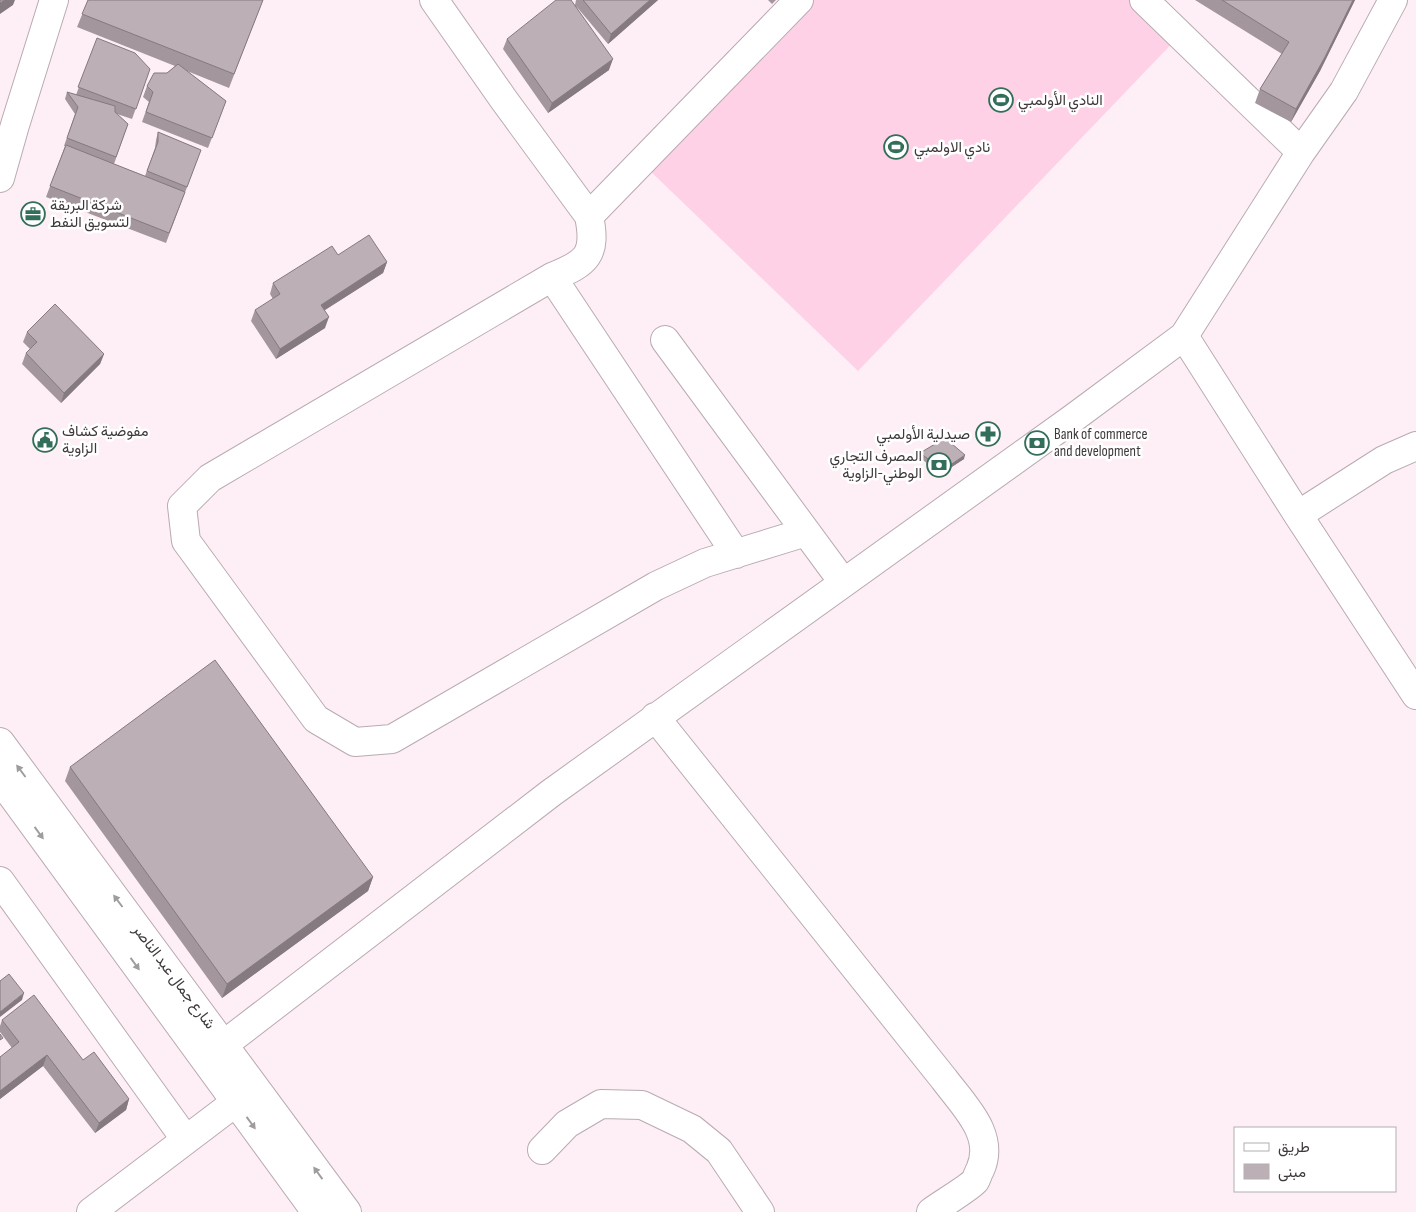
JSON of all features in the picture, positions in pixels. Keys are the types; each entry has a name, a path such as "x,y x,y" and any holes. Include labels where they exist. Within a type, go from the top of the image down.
{"street":[{"path":"0,178 54,0"},
{"path":"434,0 589,216 592,244 586,258 575,268 552,277 210,478 182,506 186,541 316,719 355,742 392,739 656,586 705,564 806,532"},
{"path":"589,216 799,0"},
{"path":"1144,0 1301,152"},
{"path":"215,1052 551,793 1072,419 1184,336 1301,152 1344,91 1392,0"},
{"path":"552,277 736,554"},
{"path":"1184,336 1298,516 1416,695"},
{"path":"665,340 843,582"},
{"path":"1298,516 1384,460 1416,446"},
{"path":"655,717 944,1079 976,1122 983,1136 986,1150 983,1164 974,1181 931,1212"},
{"name":"شارع جمال عبد الناصر","path":"0,742 215,1052 236,1102 316,1212"},
{"name":"شارع جمال عبد الناصر","path":"0,779 215,1052 347,1212"},
{"path":"0,881 186,1140"},
{"path":"91,1212 236,1102"},
{"path":"542,1150 567,1124 601,1104 642,1105 692,1129 719,1151 760,1212"}],"shaded area":[{"path":"806,0 1153,0 1185,30 858,371 646,167"}],"building":[{"path":"88,0 263,0 234,74 82,14"},
{"path":"556,0 571,0 613,59 552,103 507,39"},
{"path":"583,0 650,0 611,34"},
{"path":"1222,0 1353,0 1325,57 1296,109 1260,89 1289,42"},
{"path":"97,38 135,53 150,69 136,109 78,87"},
{"path":"178,64 226,101 212,138 146,112 153,92 147,86 154,73 167,73"},
{"path":"67,92 115,106 115,112 128,124 116,157 67,138 78,107"},
{"path":"158,132 201,150 187,187 147,171 158,142"},
{"path":"66,145 185,192 169,233 50,186"},
{"path":"369,235 387,262 321,305 329,317 280,349 255,310 280,294 273,283 332,246 338,255"},
{"path":"55,304 104,354 64,393 26,353 37,342 27,332"},
{"path":"945,438 965,455 943,470 920,453"},
{"path":"215,660 373,877 227,984 70,767"},
{"path":"9,974 24,993 0,1012 0,981"},
{"path":"34,995 83,1060 94,1052 129,1099 99,1123 47,1055 0,1091 0,1057 19,1042 2,1020"}],"place":[{"name":"النادي الأولمبي","path":"1001,100"},
{"name":"نادي الاولمبي","path":"896,147"},
{"name":"شركة البريقة لتسويق النفط","path":"33,214"},
{"name":"صيدلية الأولمبي","path":"988,434"},
{"name":"مفوضية كشاف الزاوية","path":"45,440"},
{"name":"Bank of commerce and development","path":"1037,443"},
{"name":"المصرف التجاري الوطني-الزاوية","path":"939,465"}]}
